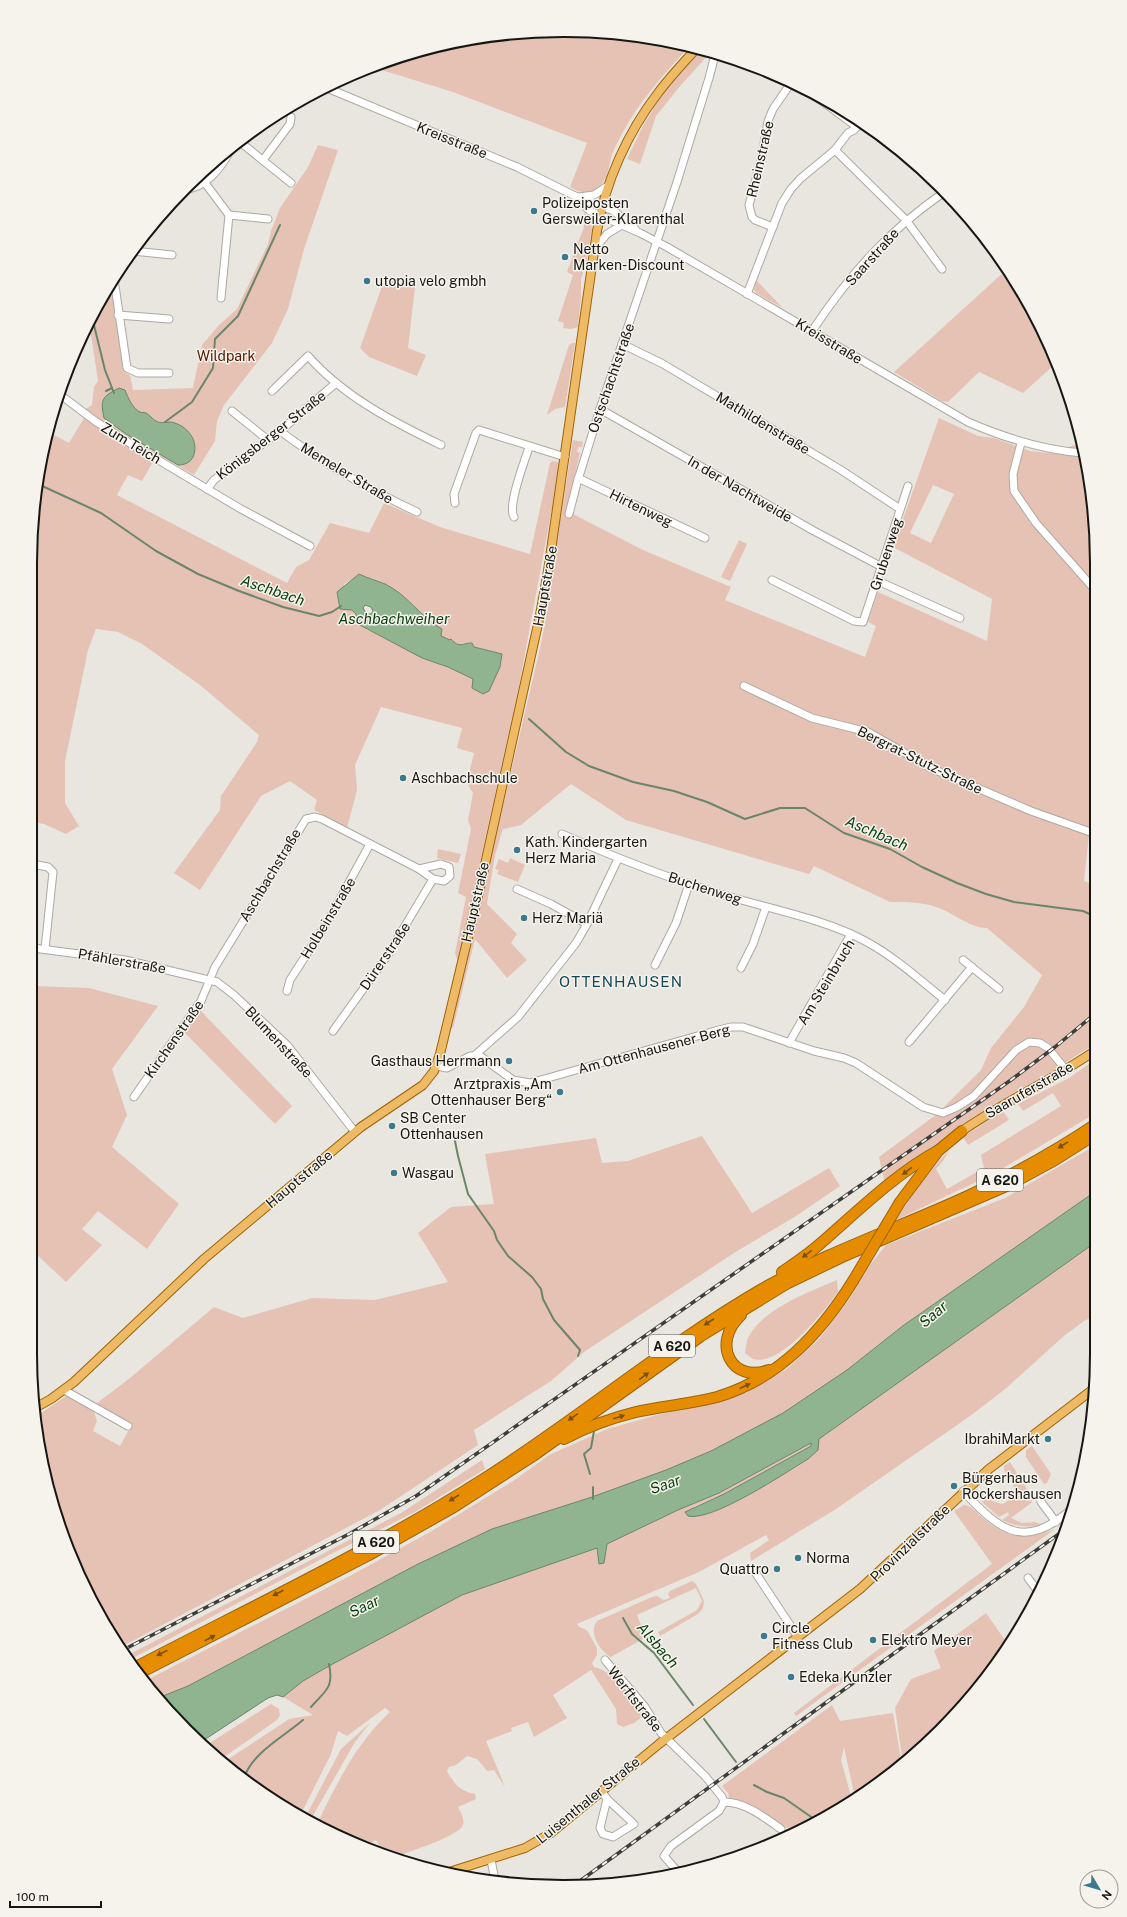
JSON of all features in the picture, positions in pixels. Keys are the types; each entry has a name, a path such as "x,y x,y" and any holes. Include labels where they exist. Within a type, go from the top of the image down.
{"highway":[{"name":"A 620","path":"140,1665 367,1547 452,1498 513,1459 666,1350 742,1301 808,1264 998,1181 1050,1153 1090,1128"},
{"path":"742,1301 820,1244 854,1213 892,1182 923,1159 939,1150 962,1131"},
{"name":"A 620","path":"144,1671 416,1530 477,1493 533,1456 689,1344 788,1283 1009,1186 1090,1138"},
{"path":"533,1456 568,1437 610,1420 636,1412 702,1400 733,1391 768,1374 817,1332 831,1315 900,1202 939,1150"},
{"path":"754,1303 737,1319 730,1329 726,1339 727,1353 736,1366 750,1372 760,1372 778,1366"}],"main road":[{"name":"Hauptstraße","path":"40,1404 64,1390 204,1259 356,1132 423,1085 430,1078 437,1066 480,887 540,615 601,211 609,185 624,150 646,110 662,87 692,53"},
{"name":"Saaruferstraße","path":"962,1131 984,1115 1066,1070 1090,1054"},
{"name":"Provinzialstraße","path":"697,1714 860,1589 963,1491 1012,1450 1088,1393"},
{"name":"Luisenthaler Straße","path":"458,1869 525,1848 540,1840 697,1714"}],"street":[{"name":"Ostschachtstraße","path":"569,514 578,478 657,242 714,59"},
{"name":"Rheinstraße","path":"773,227 755,220 752,217 749,205 761,161 768,121 776,104 788,87"},
{"name":"Kreisstraße","path":"333,90 517,167 576,197 590,211 614,211 640,233"},
{"path":"263,160 290,124 291,117"},
{"path":"747,294 782,203 791,189 800,178 835,150 848,133 857,127"},
{"path":"244,145 291,183"},
{"path":"835,150 906,220 942,269"},
{"path":"196,187 205,183 218,166"},
{"path":"205,183 229,215 220,285 222,298"},
{"path":"576,197 594,196 609,185"},
{"name":"Saarstraße","path":"812,331 866,260 906,220 940,195"},
{"name":"Kreisstraße","path":"601,211 622,226 657,242 968,422 1000,436 1021,443 1055,450 1078,452"},
{"path":"229,215 268,219"},
{"path":"595,248 607,234 622,226"},
{"path":"140,252 172,255"},
{"path":"115,289 127,368 138,373 169,373"},
{"path":"118,315 169,319"},
{"name":"Mathildenstraße","path":"622,344 643,353 670,368 841,470 900,509"},
{"path":"272,391 308,356 336,383 395,421 441,445"},
{"name":"Königsberger Straße","path":"207,489 214,480 280,431 336,383"},
{"name":"Zum Teich","path":"64,397 105,428 247,513 310,546"},
{"name":"In der Nachtweide","path":"600,409 814,531 882,567"},
{"path":"232,411 268,440"},
{"path":"455,503 454,494 476,432 479,430 483,430 529,447 565,457"},
{"name":"Memeler Straße","path":"280,431 330,466 386,498 417,512"},
{"path":"1021,443 1013,474 1014,491 1036,523 1090,584"},
{"path":"514,517 512,513 513,499 529,447"},
{"name":"Hirtenweg","path":"578,478 705,538"},
{"name":"Grubenweg","path":"772,580 854,621 863,622 878,581 908,486"},
{"path":"878,581 960,618"},
{"name":"Bergrat-Stutz-Straße","path":"744,686 812,718 868,732 931,768 1031,811 1090,832"},
{"name":"Aschbachstraße","path":"210,979 219,960 306,818 316,817 322,819 418,869 433,879"},
{"name":"Buchenweg","path":"562,834 618,859 689,884 838,928 851,934"},
{"name":"Holbeinstraße","path":"287,991 290,980 328,921 370,844"},
{"path":"437,1066 443,1068 451,1067 470,1056 475,1055 518,1017 576,943 587,924 618,859"},
{"path":"418,869 441,864 449,866 451,871 448,879 439,882 433,879"},
{"path":"37,865 48,867 53,872 45,949"},
{"name":"Dürerstraße","path":"333,1030 387,956 433,879"},
{"path":"655,965 676,923 689,884"},
{"path":"517,889 551,904 587,924"},
{"path":"741,968 753,944 766,907"},
{"name":"Am Steinbruch","path":"789,1043 851,934 886,954 945,1000"},
{"name":"Pfählerstraße","path":"37,948 125,960 210,979"},
{"path":"963,960 999,989"},
{"path":"909,1042 972,967"},
{"name":"Kirchenstraße","path":"134,1097 201,1001 210,979"},
{"name":"Blumenstraße","path":"210,979 218,982 234,995 287,1045 356,1132"},
{"name":"Am Ottenhausener Berg","path":"475,1055 485,1058 513,1080 530,1083 731,1027 743,1027 763,1032 789,1043 844,1058 856,1063 923,1108 943,1113 958,1107 974,1096 1022,1045 1029,1042 1040,1043 1048,1048 1066,1070"},
{"path":"64,1390 128,1426"},
{"path":"963,1491 995,1523 1011,1531 1026,1533 1041,1530 1056,1522 1064,1515"},
{"path":"1040,1494 1041,1502 1056,1522"},
{"path":"753,1569 798,1637"},
{"path":"1028,1578 1035,1588"},
{"name":"Werftstraße","path":"605,1660 644,1707 657,1728 705,1776 722,1797 724,1802"},
{"path":"602,1791 608,1799 634,1824 613,1837 603,1834 600,1828 608,1799"},
{"path":"674,1868 664,1856 671,1846 719,1811 724,1802 738,1804 752,1810 781,1829"},
{"path":"491,1860 494,1875"}],"green space":[{"path":"529,38 598,38 666,47 685,51 660,79 636,110 613,151 608,172 604,181 598,188 588,193 580,192 570,187 587,143 453,92 381,70 427,55 461,47"},
{"path":"697,54 706,57 656,116 640,164 627,159 643,126 661,96"},
{"name":"Wildpark","path":"318,145 338,150 304,249 288,309 272,343 224,405 217,421 215,441 194,475 107,425 86,409 92,405 94,387 98,381 91,332 113,292 123,371 130,375 133,390 193,388 202,345 219,325 237,309 268,244 271,231 280,208 308,167"},
{"path":"584,212 591,223 592,229 586,263 581,279 578,327 571,329 563,328 564,323 558,321 573,275 567,272 584,227"},
{"path":"1002,273 1036,331 1052,367 1023,393 979,372 948,402 942,401 894,372"},
{"path":"385,278 415,287 408,348 426,355 417,376 369,357 360,348"},
{"path":"756,280 783,308 756,293 754,290"},
{"path":"575,343 565,407 555,409 547,415 569,345"},
{"path":"84,418 153,462 142,481 128,475 117,495 287,583 296,567 309,560 330,523 369,533 384,503 440,527 530,554 550,463 553,461 558,462 560,465 519,686 458,962 455,953 466,897 458,893 471,829 468,820 473,793 468,785 468,778 474,753 457,748 462,728 381,707 355,765 357,790 347,828 316,811 314,809 317,800 290,781 261,796 200,890 174,873 220,810 221,796 257,742 259,735 200,685 142,644 118,632 96,629 88,650 65,761 65,803 79,826 66,834 44,824 37,823 38,529 47,461 53,435 69,443","holes":["359,575 376,580 393,588 427,619 442,629 440,636 450,641 451,639 458,644 464,645 470,643 474,647 502,654 500,667 483,694 472,688 473,679 448,667 422,658 376,632 367,630 352,610 340,609 344,584"]},
{"path":"939,418 978,436 994,438 1030,451 1067,455 1069,447 1076,444 1080,461 1089,529 1090,564 1090,826 1084,881 1090,884 1090,1047 966,1123 885,1183 879,1157 937,1114 981,1070 991,1048 1024,1007 1042,975 987,928 975,926 939,908 921,903 890,902 814,866 809,874 626,820 571,784 521,825 503,829 495,855 487,904 517,934 511,943 527,960 507,978 475,939 453,1028 451,1028 541,644 550,597 552,572 573,440 583,442 582,447 578,447 577,452 580,453 567,511 643,550 731,587 725,600 865,657 876,626 868,622 878,592 987,641 992,599 893,547","holes":["933,485 954,494 931,543 910,533"]},
{"path":"739,540 747,544 730,581 721,577"},
{"path":"438,849 461,854 458,863 437,858"},
{"path":"510,858 525,865 518,882 497,874 499,870 495,869 499,859 508,863"},
{"path":"37,986 89,988 158,1006 112,1069 127,1115 112,1147 179,1204 147,1249 98,1211 82,1229 102,1245 66,1282 37,1255"},
{"path":"200,1010 292,1106 275,1124 184,1032"},
{"path":"1090,1063 1090,1117 995,1173 896,1220 918,1186 950,1149 936,1169 947,1189 984,1168 981,1155 1061,1106 1053,1093 1023,1111 1018,1104 1069,1078"},
{"path":"1003,1111 1009,1120 968,1145 963,1137"},
{"path":"702,1136 752,1213 829,1168 840,1186 796,1216 734,1253 584,1352 551,1381 474,1430 478,1445 380,1510 125,1645 91,1586 65,1523 47,1456 41,1413 68,1395 93,1409 97,1421 93,1431 120,1446 132,1424 96,1404 130,1378 214,1307 243,1318 312,1298 375,1300 448,1282 418,1233 451,1207 494,1204 485,1154 596,1138 602,1163 628,1161"},
{"path":"1090,1148 1090,1195 904,1325 847,1370 783,1413 711,1451 666,1470 592,1497 492,1529 416,1565 188,1686 164,1696 150,1679 346,1578 430,1532 513,1481 549,1455 607,1429 746,1393 788,1368 820,1338 850,1298 870,1265 886,1245 1005,1198"},
{"path":"1090,1246 1090,1318 1065,1335 1004,1390 970,1416 836,1509 751,1561 750,1553 769,1540 766,1535 699,1572 577,1624 579,1627 588,1632 597,1648 597,1655 592,1663 594,1667 609,1674 622,1686 634,1701 643,1716 634,1723 623,1727 617,1724 616,1709 591,1670 553,1695 567,1718 534,1737 528,1722 511,1728 512,1731 486,1741 505,1787 494,1770 487,1771 477,1759 467,1756 456,1765 449,1767 447,1771 455,1784 465,1791 475,1794 476,1799 458,1807 462,1816 463,1825 452,1835 401,1854 380,1847 376,1840 370,1843 319,1820 340,1778 358,1750 378,1724 390,1712 385,1708 347,1736 338,1731 331,1754 303,1811 271,1791 228,1759 289,1719 313,1715 283,1697 303,1681 329,1666 462,1595 597,1547 599,1563 604,1563 607,1544 678,1510 719,1493 811,1443 811,1446 724,1494 693,1507 733,1503 808,1459 818,1450 819,1439"},
{"path":"837,1280 838,1292 823,1312 801,1336 789,1346 776,1355 764,1359 753,1359 745,1353 748,1338 764,1318 800,1296"},
{"path":"1032,1446 1051,1474 1047,1483 1044,1484 1026,1457 1026,1450"},
{"path":"482,1460 485,1469 415,1512 333,1553 134,1657 131,1653 401,1513"},
{"path":"1010,1462 1033,1499 1031,1503 1011,1518 1022,1523 1036,1522 1041,1525 1026,1526 1007,1522 1002,1520 1009,1515 1008,1512 999,1517 983,1503 980,1495 1003,1504 1018,1494 1004,1470 1004,1466"},
{"path":"964,1505 971,1507 990,1524 1016,1536 1035,1535 1055,1529 796,1716 794,1713 992,1564 954,1511"},
{"path":"692,1581 696,1584 704,1601 703,1608 698,1614 660,1636 658,1632 697,1610 702,1601 696,1588 637,1615 646,1637 611,1657 599,1646 596,1641 594,1631 597,1621 652,1597 657,1596 664,1600 670,1598 668,1594 670,1591"},
{"path":"986,1613 1005,1640 981,1674 959,1701 936,1726 902,1756 895,1708 911,1679 941,1668 934,1651"},
{"path":"271,1704 279,1709 280,1715 277,1720 225,1756 210,1743"},
{"path":"832,1705 840,1721 893,1713 901,1757 854,1792 844,1747 841,1760 850,1794 795,1827 787,1828 752,1807 729,1798 728,1793 722,1786"},
{"path":"370,1723 355,1742 313,1816 308,1813 341,1749"}],"water":[{"path":"119,388 125,390 131,403 137,411 146,413 158,422 171,422 182,426 187,430 195,445 193,457 189,462 178,465 126,434 104,418 102,407 104,399 106,396"},
{"name":"Aschbachweiher","path":"359,574 393,588 427,619 442,629 441,636 450,640 451,639 459,645 472,643 474,647 502,654 500,667 489,691 483,694 472,688 473,679 448,667 422,658 356,623 356,614 352,610 340,609 337,592","holes":["365,605 371,607 373,611 371,614 367,614 363,608"]},
{"name":"Saar","path":"1090,1195 1090,1246 819,1439 818,1450 808,1459 748,1495 714,1512 699,1516 688,1516 685,1512 724,1494 811,1446 811,1443 719,1493 678,1510 607,1544 604,1563 599,1564 597,1548 462,1595 329,1666 303,1681 283,1697 277,1695 268,1698 205,1739 191,1726 164,1696 188,1686 416,1565 492,1529 592,1497 666,1470 711,1451 783,1413 847,1370 904,1325"}],"waterway":[{"path":"165,422 192,402 213,368 215,339 238,316 280,225"},
{"path":"94,325 105,370 114,393"},
{"path":"106,391 112,388"},
{"name":"Aschbach","path":"43,486 101,513 156,551 198,574 239,591 283,607 319,616 332,612 341,606"},
{"name":"Aschbach","path":"529,719 566,752 589,766 633,782 674,791 707,802 745,819 780,808 805,808 844,833 890,849 922,867 986,894 1014,902 1083,911 1090,914"},
{"path":"453,1131 468,1194 494,1231 497,1240 508,1256 532,1277 541,1289 543,1299 554,1320 580,1350 578,1356"},
{"path":"590,1474 584,1454 591,1448 594,1431"},
{"path":"593,1487 593,1499"},
{"name":"Alsbach","path":"623,1618 632,1634 654,1653 693,1705"},
{"path":"311,1707 328,1688 330,1678 329,1664"},
{"name":"Alsbach","path":"704,1719 736,1762"},
{"path":"246,1773 261,1753 303,1720"},
{"name":"Alsbach","path":"754,1785 767,1792 784,1798 812,1817"}],"railway":[{"path":"127,1648 349,1534 416,1496 1011,1080 1055,1047 1090,1018"},
{"path":"582,1879 1058,1535"}],"place":[{"name":"Polizeiposten Gersweiler-Klarenthal","path":"534,211"},
{"name":"Netto Marken-Discount","path":"565,257"},
{"name":"utopia velo gmbh","path":"367,281"},
{"name":"Aschbachschule","path":"403,778"},
{"name":"Kath. Kindergarten Herz Maria","path":"517,850"},
{"name":"Herz Mariä","path":"524,918"},
{"name":"Gasthaus Herrmann","path":"509,1061"},
{"name":"Arztpraxis „Am Ottenhauser Berg“","path":"560,1092"},
{"name":"SB Center Ottenhausen","path":"392,1126"},
{"name":"Wasgau","path":"394,1173"},
{"name":"IbrahiMarkt","path":"1048,1439"},
{"name":"Bürgerhaus Rockershausen","path":"954,1486"},
{"name":"Norma","path":"798,1558"},
{"name":"Quattro","path":"777,1569"},
{"name":"Circle Fitness Club","path":"764,1636"},
{"name":"Elektro Meyer","path":"873,1640"},
{"name":"Edeka Kunzler","path":"791,1677"}],"district":[{"name":"OTTENHAUSEN","path":"621,981"}]}
